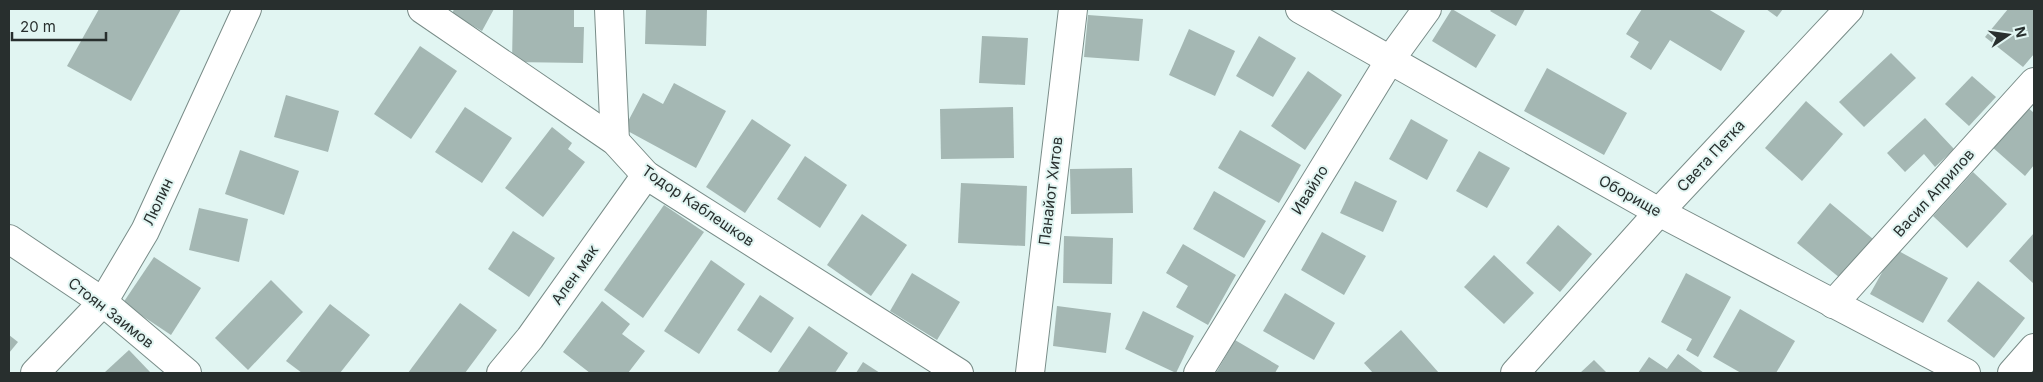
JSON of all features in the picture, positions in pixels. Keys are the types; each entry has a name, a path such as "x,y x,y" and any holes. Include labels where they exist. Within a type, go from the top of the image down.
{"street":[{"name":"Люлин","path":"35,373 103,302 144,231 247,9"},
{"name":"Тодор Каблешков","path":"422,9 615,141 646,175 959,373"},
{"path":"609,9 615,141"},
{"name":"Панайот Хитов","path":"1030,373 1073,9"},
{"name":"Оборище","path":"1300,9 1658,212 1966,373"},
{"name":"Ивайло","path":"1198,373 1390,60 1426,9"},
{"name":"Света Петка","path":"1516,373 1658,212 1849,9"},
{"name":"Васил Априлов","path":"1833,304 2034,82"},
{"name":"Ален мак","path":"501,373 530,338 646,175"},
{"name":"Стоян Заимов","path":"9,239 103,302 187,373"},
{"path":"2012,373 2034,348"}],"building":[{"path":"99,9 181,9 131,101 67,66"},
{"path":"454,9 494,9 482,31 452,14"},
{"path":"513,9 574,9 574,27 584,27 583,63 512,62"},
{"path":"646,9 707,9 706,46 645,44"},
{"path":"1452,9 1496,35 1476,68 1432,41"},
{"path":"1492,9 1525,9 1516,26 1490,11"},
{"path":"1642,9 1708,9 1745,31 1721,71 1670,40 1651,70 1630,57 1639,42 1626,34"},
{"path":"1766,9 1783,9 1777,17"},
{"path":"2008,9 2034,9 2034,54 2023,67 1985,37"},
{"path":"1088,15 1143,19 1139,61 1084,57"},
{"path":"1189,29 1235,51 1215,96 1169,75"},
{"path":"982,36 1028,38 1025,85 979,83"},
{"path":"1259,36 1296,58 1273,97 1236,76"},
{"path":"420,46 457,71 411,139 374,114"},
{"path":"1891,53 1916,78 1864,127 1839,102"},
{"path":"1547,68 1627,113 1604,155 1524,111"},
{"path":"1308,71 1342,95 1305,150 1271,126"},
{"path":"1972,76 1996,97 1969,126 1945,104"},
{"path":"674,83 726,111 696,168 624,129 643,93 663,104"},
{"path":"286,95 339,111 328,152 274,137"},
{"path":"1806,101 1843,134 1802,181 1765,148"},
{"path":"2026,106 2034,113 2034,165 2025,176 1991,146"},
{"path":"465,107 512,138 482,183 435,152"},
{"path":"1013,107 1014,158 941,159 940,109"},
{"path":"1925,118 1954,149 1935,167 1924,154 1905,172 1887,153"},
{"path":"752,119 791,145 745,213 706,187"},
{"path":"1411,119 1448,140 1427,180 1389,159"},
{"path":"552,127 572,143 568,149 585,162 543,217 505,188"},
{"path":"1240,130 1301,165 1279,203 1218,168"},
{"path":"240,150 299,171 284,215 225,194"},
{"path":"1479,151 1510,168 1487,208 1456,191"},
{"path":"805,156 847,185 820,228 777,199"},
{"path":"1132,168 1133,213 1071,214 1070,169"},
{"path":"1973,172 2007,204 1967,248 1933,216"},
{"path":"1355,181 1397,201 1383,232 1340,213"},
{"path":"961,183 1027,186 1025,246 958,243"},
{"path":"1214,191 1266,221 1244,258 1193,229"},
{"path":"1830,203 1873,239 1840,278 1797,243"},
{"path":"664,205 704,232 643,318 604,290"},
{"path":"199,208 248,219 239,262 189,250"},
{"path":"862,214 907,245 871,296 827,265"},
{"path":"1558,225 1592,254 1560,292 1526,263"},
{"path":"513,231 555,258 529,297 488,269"},
{"path":"1322,232 1366,256 1344,295 1301,270"},
{"path":"2034,233 2034,284 2009,261"},
{"path":"1064,236 1113,238 1112,284 1063,283"},
{"path":"1183,244 1236,275 1208,325 1176,307 1188,286 1166,273"},
{"path":"1895,249 1948,278 1923,323 1870,294"},
{"path":"1494,255 1534,293 1504,324 1464,287"},
{"path":"154,257 201,288 171,335 123,303"},
{"path":"711,260 745,284 699,354 664,331"},
{"path":"912,273 960,302 937,340 890,311"},
{"path":"1686,273 1731,297 1698,357 1686,350 1692,339 1661,322"},
{"path":"271,280 303,312 248,370 215,338"},
{"path":"1978,281 2025,318 1994,358 1947,321"},
{"path":"1285,293 1335,323 1314,360 1263,331"},
{"path":"760,295 794,318 771,353 737,330"},
{"path":"602,301 630,324 622,334 645,351 628,373 590,373 563,352"},
{"path":"460,303 497,330 465,373 408,373"},
{"path":"330,304 370,335 340,373 302,373 286,361"},
{"path":"1057,306 1111,313 1106,353 1053,346"},
{"path":"1740,309 1795,341 1776,373 1741,373 1713,357"},
{"path":"1143,311 1194,336 1176,373 1125,349"},
{"path":"809,326 848,353 835,373 777,373"},
{"path":"1401,330 1439,373 1373,373 1364,363"},
{"path":"9,335 18,342 9,353"},
{"path":"1235,340 1279,366 1275,373 1216,373"},
{"path":"129,350 151,373 104,373"},
{"path":"1678,354 1704,373 1638,373 1649,357 1667,369"},
{"path":"1594,360 1607,373 1580,373"},
{"path":"863,362 880,373 856,373"}]}
